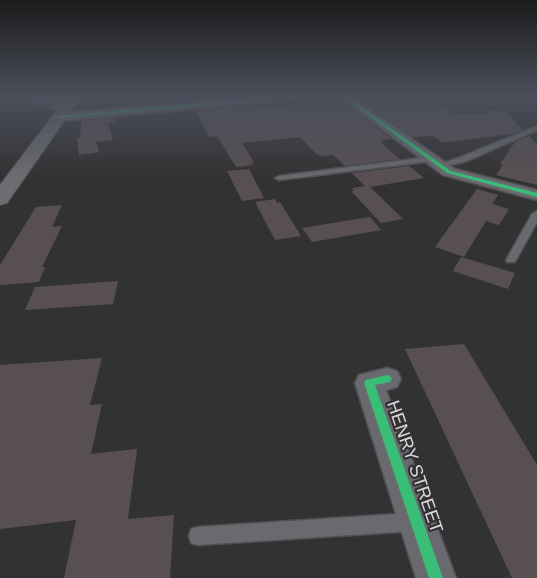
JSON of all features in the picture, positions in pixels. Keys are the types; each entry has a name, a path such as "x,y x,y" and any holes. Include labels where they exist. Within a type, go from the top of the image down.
{"street":[{"path":"0,199 55,124"},
{"path":"382,124 449,172 537,195"},
{"name":"HENRY STREET","path":"387,379 369,383 436,578"}],"lane":[{"path":"279,178 464,160 537,128"},
{"path":"510,260 537,214"},
{"path":"198,536 417,522"}],"building":[{"path":"81,124 108,124 113,140 96,142 99,152 79,155 77,138 80,138"},
{"path":"202,124 372,124 392,139 381,140 384,142 381,143 400,159 345,166 333,155 321,156 316,154 300,137 242,143 254,162 251,162 253,165 236,167 217,136 209,137"},
{"path":"394,124 517,124 523,130 511,134 448,142 442,142 433,136 412,137"},
{"path":"529,136 537,144 537,185 496,175 503,165 500,164 515,142"},
{"path":"409,166 424,178 370,187 403,219 381,223 351,191 354,191 352,188 365,186 352,173"},
{"path":"249,169 264,198 242,201 227,171"},
{"path":"477,189 498,195 492,204 509,209 499,225 486,221 464,257 435,247"},
{"path":"275,199 277,203 280,202 301,236 275,240 255,202"},
{"path":"62,205 52,227 62,226 42,267 45,267 39,282 0,285 0,265 36,207"},
{"path":"370,217 381,230 312,242 302,228"},
{"path":"461,257 515,273 508,289 453,271"},
{"path":"118,281 113,304 25,310 35,287"},
{"path":"464,344 537,465 537,578 512,578 405,349"},
{"path":"102,358 90,405 102,404 91,454 137,449 128,519 174,515 170,578 64,578 76,520 0,529 0,365"}],"cycle path":[{"path":"382,124 449,172 537,195"},
{"path":"387,379 369,383 436,578"}]}
